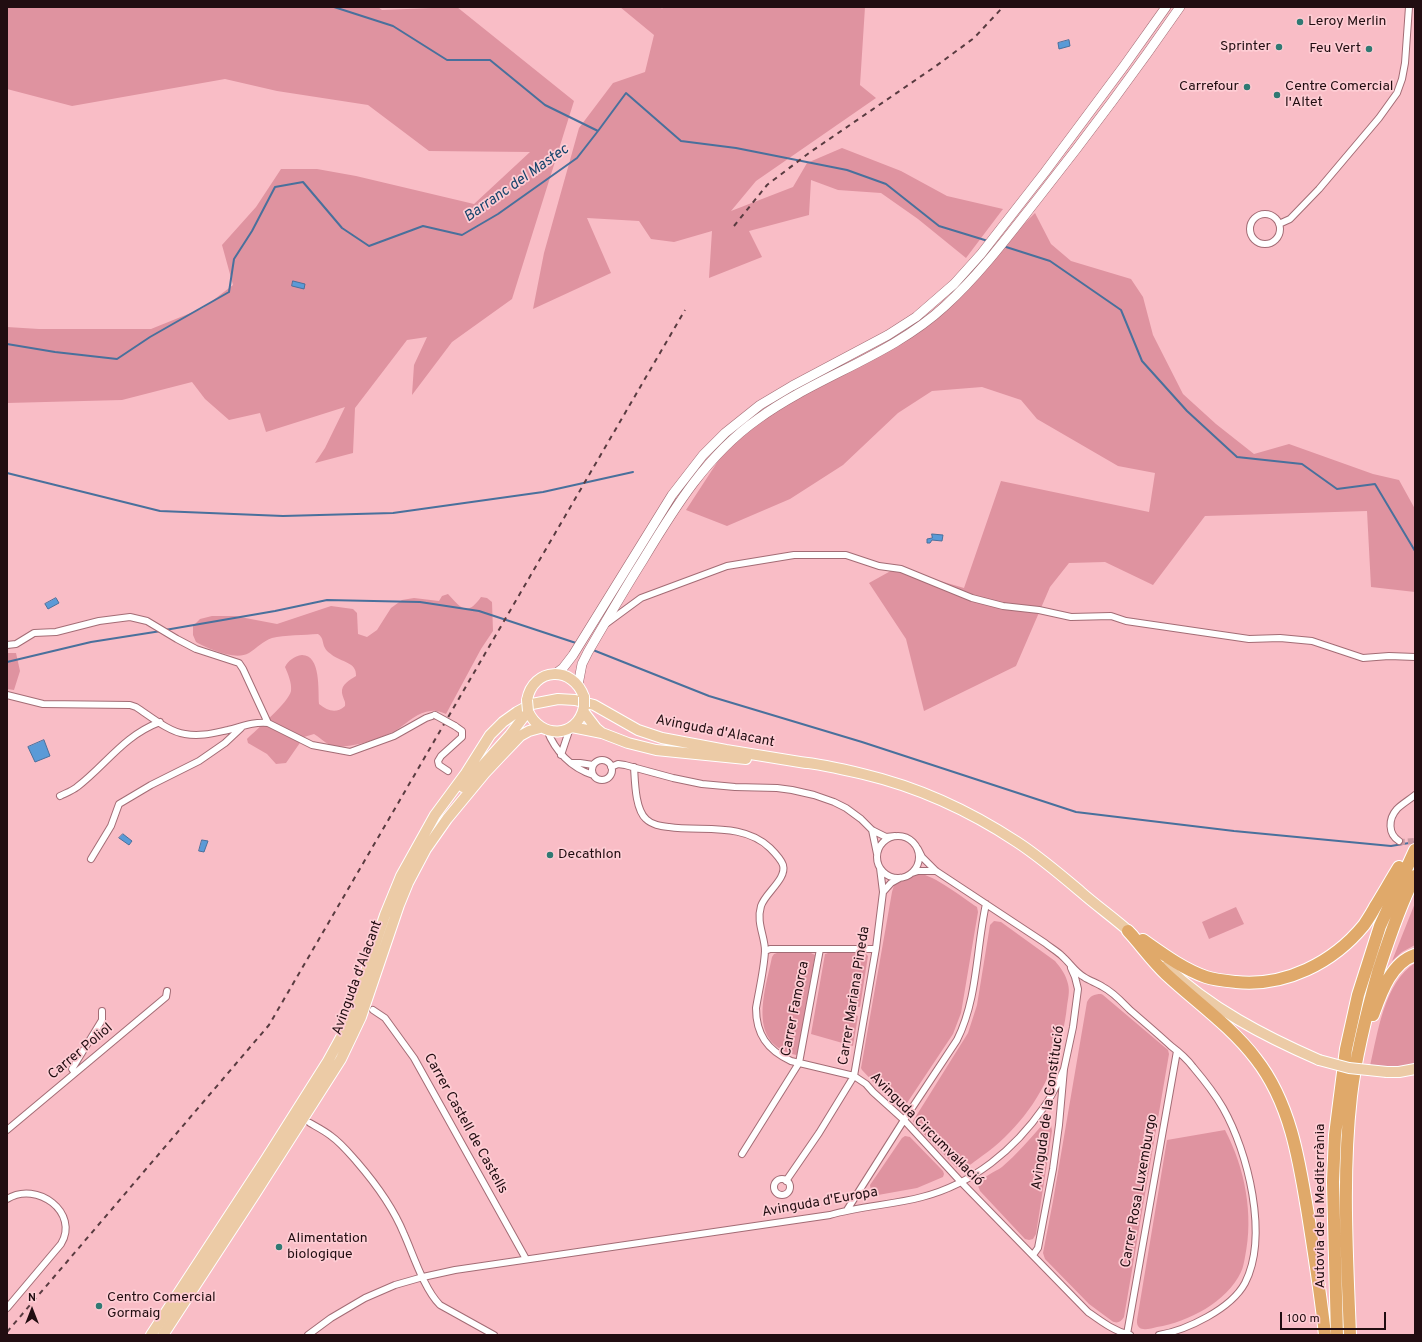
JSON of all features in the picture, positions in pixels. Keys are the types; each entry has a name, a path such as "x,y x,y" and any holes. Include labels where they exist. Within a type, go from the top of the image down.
{"highway":[{"path":"1128,931 1177,964 1206,977 1249,984 1286,978 1304,971 1324,960 1338,951 1353,938 1365,924 1405,857 1415,846"},
{"name":"Autovia de la Mediterrània","path":"1337,1335 1333,1182 1335,1135 1346,1049 1358,995 1380,926 1415,850"},
{"name":"Autovia de la Mediterrània","path":"1350,1335 1346,1204 1351,1095 1365,1019 1387,943 1415,876"},
{"path":"1128,931 1165,973 1236,1037 1256,1059 1272,1084 1283,1107 1299,1166 1320,1287 1325,1335"},
{"path":"1359,1049 1367,1035 1383,988 1392,974 1403,962 1415,954"}],"main road":[{"path":"555,674 563,668 573,655 672,495 703,455 725,433 760,405 792,386 888,336 920,314 954,284 981,254 1045,172 1166,7"},
{"path":"578,685 583,659 660,532 689,488 722,449 744,429 772,409 861,362 914,330 944,307 985,265 1053,179 1180,7"},
{"path":"555,674 568,677 578,685 584,696 584,709 577,723 571,727 559,732 544,729 530,717 527,700 530,690 536,682 545,676 555,674"},
{"name":"Avinguda d'Alacant","path":"151,1335 266,1159 337,1046 356,1002 395,888 435,815 497,727 509,717 532,704 558,698 568,699 594,705 638,730 662,738 806,763"},
{"path":"584,709 596,728 602,733"},
{"name":"Avinguda d'Alacant","path":"425,833 469,780 510,735 528,711"},
{"path":"571,727 602,733 628,743 656,750 737,759 806,763 850,770 923,792 966,812 1018,842 1058,872 1128,931 1175,974 1234,1017 1275,1041 1319,1060 1349,1068 1387,1072 1399,1072 1415,1069"},
{"name":"Avinguda d'Alacant","path":"163,1335 341,1059 361,1017 401,900 411,876 426,849 451,814 520,736 529,731 544,729"}],"street":[{"path":"1279,224 1290,219 1319,189 1379,118 1397,93 1402,79 1405,63 1408,7"},
{"path":"1266,214 1274,217 1279,224 1280,228 1278,238 1270,243 1260,243 1253,238 1251,233 1251,224 1254,219 1261,215 1266,214"},
{"path":"604,625 641,598 727,566 794,555 846,555 879,566 901,569 972,598 1003,606 1039,610 1071,617 1111,616 1126,621 1249,639 1280,638 1312,641 1363,658 1389,656 1415,657"},
{"path":"7,645 16,644 34,633 56,632 99,621 130,617 147,621 177,639 196,648 239,663 268,723"},
{"path":"7,695 43,704 130,705 180,733 194,735 215,733 254,722 268,723 312,745 350,752 394,736 426,718 435,715 462,731 462,737 441,756 438,761 440,765 448,771"},
{"path":"60,796 76,788 128,740 160,722"},
{"path":"91,859 111,826 119,804 151,785 199,761 244,726"},
{"path":"561,755 571,727"},
{"path":"544,729 561,755 580,770 597,779 604,780 611,774 611,767 608,762 601,760 595,762 592,768 592,775"},
{"path":"571,763 593,765"},
{"path":"611,767 618,764 702,784 735,787 777,788 814,795 846,808 861,819 872,830 886,837 905,837 912,840 922,857 936,871 1046,944 1062,956 1083,977 1104,987 1192,1065 1209,1087 1223,1109 1243,1156 1251,1184 1254,1210 1254,1255 1250,1271 1239,1292 1203,1320 1176,1331 1159,1335"},
{"name":"Avinguda Circumval·lació","path":"634,767 638,799 642,813 646,819 654,824 677,828 712,829 739,832 759,840 775,853 783,864 783,876 761,906 759,921 765,951 756,1008 756,1017 761,1036 771,1048 776,1053 787,1059 854,1076 866,1084 904,1120 961,1182 1088,1312 1102,1323 1129,1335"},
{"path":"1399,841 1395,839 1390,831 1391,819 1397,809 1415,795"},
{"path":"872,830 881,869 895,878 902,877"},
{"path":"878,856 880,846 885,841 895,836"},
{"path":"911,874 917,866 919,859 918,849"},
{"name":"Carrer Mariana Pineda","path":"786,1181 819,1133 854,1076 884,892 882,872 879,865"},
{"path":"884,892 891,883 902,877 918,871 936,871"},
{"path":"847,1210 957,1040 965,1022 971,1001 986,904"},
{"path":"765,951 770,949 875,949"},
{"name":"Carrer Famorca","path":"742,1154 799,1063 820,949"},
{"name":"Avinguda de la Constitució","path":"1033,1255 1038,1248 1053,1169 1064,1069 1073,1027 1078,989 1070,965"},
{"name":"Carrer Poliol","path":"7,1130 166,997 167,991"},
{"name":"Carrer Castell de Castells","path":"372,1010 385,1018 414,1058 526,1259"},
{"path":"75,1073 72,1069 102,1020 102,1011"},
{"name":"Carrer Rosa Luxemburgo","path":"1129,1335 1177,1051"},
{"name":"Avinguda d'Europa","path":"308,1335 331,1318 365,1298 394,1286 423,1277 455,1270 526,1259 830,1215 847,1210 882,1205 924,1196 961,1182 1000,1156 1016,1142 1045,1106 1054,1092 1064,1069"},
{"path":"310,1123 331,1136 344,1148 378,1187 391,1207 423,1277 433,1296 440,1305 494,1335"},
{"path":"7,1199 18,1194 27,1193 37,1194 47,1198 60,1212 65,1235 61,1244 7,1308"}],"shaded area":[{"path":"7,7 378,7 382,10 457,7 574,101 512,299 452,342 412,395 414,365 427,337 407,340 355,408 353,453 315,463 325,448 345,407 266,432 260,413 229,420 205,399 192,382 122,400 7,403 7,327 39,329 151,329 203,308 233,285 222,245 256,207 281,169 317,169 356,176 474,204 530,152 429,151 368,105 277,91 225,79 72,106 7,89"},
{"path":"620,7 661,7 662,9 663,7 865,7 860,85 876,98 756,181 731,211 793,187 807,163 842,148 901,171 947,196 1003,209 966,258 918,219 881,193 838,190 811,180 809,215 749,231 762,257 709,278 712,231 674,242 651,239 639,221 587,218 611,273 533,309 544,253 579,128 613,83 645,72 654,35"},
{"path":"1035,213 1051,244 1071,261 1131,279 1143,297 1153,335 1183,394 1216,424 1254,454 1289,444 1373,474 1399,480 1415,509 1415,592 1371,587 1367,511 1205,516 1153,585 1105,562 1069,563 1050,587 1016,666 924,711 906,639 869,583 896,568 964,588 1001,481 1149,512 1155,473 1118,466 1037,419 1021,400 982,387 932,391 898,413 843,465 790,499 727,526 686,510 733,438 785,401 923,324"},
{"path":"448,594 460,606 468,609 472,607 481,597 487,598 492,602 493,631 481,649 446,714 435,711 422,713 392,733 374,740 354,745 330,745 314,734 304,737 286,763 276,764 267,754 248,743 247,739 279,709 289,696 291,685 285,667 286,665 294,658 302,655 313,661 317,674 319,704 332,711 338,710 345,706 342,690 346,683 356,676 356,671 354,668 327,651 321,637 318,634 272,638 249,653 237,656 215,651 201,645 196,642 193,635 193,626 200,619 212,616 235,616 277,624 331,606 353,609 357,613 358,634 367,637 377,630 391,608 402,600 414,598 439,601 442,596"},
{"path":"7,653 16,653 20,671 14,690 7,689"},
{"path":"918,874 931,877 939,881 977,907 978,912 961,1013 953,1034 903,1109 897,1107 861,1068 894,885"},
{"path":"1415,903 1415,945 1402,952 1392,961"},
{"path":"1236,907 1244,924 1209,939 1202,922"},
{"path":"994,921 1001,922 1055,961 1063,972 1067,981 1069,989 1068,998 1065,1020 1058,1049 1048,1078 1033,1104 1010,1132 988,1152 962,1169 957,1168 915,1125 913,1121 968,1033 977,1005 990,925"},
{"path":"831,952 864,952 868,956 860,1007 857,1007 855,1015 858,1016 853,1046 811,1034 825,954"},
{"path":"777,953 811,953 815,955 798,1053 796,1055 780,1049 770,1040 765,1028 763,1000 772,957"},
{"path":"1415,963 1415,1065 1388,1067 1370,1066 1384,1009 1389,995 1404,972"},
{"path":"1101,994 1168,1050 1169,1054 1124,1317 1117,1322 1112,1321 1089,1304 1045,1259 1043,1253 1087,1002 1092,996"},
{"path":"1047,1123 1051,1125 1052,1131 1036,1234 1033,1239 1029,1240 1025,1239 980,1191 978,1186 985,1177 1008,1162 1043,1124"},
{"path":"1225,1130 1238,1160 1246,1192 1248,1208 1248,1241 1242,1270 1235,1283 1226,1293 1205,1309 1181,1321 1147,1329 1141,1328 1137,1324 1137,1320 1167,1140"},
{"path":"905,1136 910,1137 943,1171 943,1177 917,1188 878,1195 874,1194 871,1191 870,1185 902,1138"}],"water":[{"path":"1069,40 1070,46 1059,49 1058,43"},
{"path":"293,281 305,284 304,289 292,286"},
{"path":"932,534 943,535 942,541 932,540 930,543 927,543 927,539 932,538"},
{"path":"56,598 59,603 48,609 45,604"},
{"path":"44,740 50,756 35,762 28,747"},
{"path":"123,834 132,841 129,845 119,838"},
{"path":"202,840 208,841 204,852 199,851"}],"waterway":[{"path":"334,7 393,26 447,60 490,60 545,105 598,131 626,93 681,141 736,148 847,170 886,184 939,226 988,241"},
{"name":"Barranc del Mastec","path":"7,344 55,352 117,359 150,337 229,292 234,259 252,231 275,187 303,182 342,228 369,246 423,226 462,235 498,214 577,158 598,131"},
{"path":"1003,246 1050,261 1121,310 1142,361 1187,411 1237,457 1302,464 1337,489 1375,484 1415,551"},
{"path":"7,473 160,511 283,516 393,513 543,492 633,472"},
{"path":"165,630 275,611 327,600 420,602 479,611 576,643"},
{"path":"7,662 91,642 161,631"},
{"path":"593,650 709,696 862,742 1076,812 1234,831 1391,846 1415,842"}],"tunnel":[{"path":"1399,841 1415,841"}],"railway":[{"path":"734,226 767,185 809,153 936,66 974,38 1003,7"},
{"path":"7,1332 269,1025 685,310"}],"place":[{"name":"Leroy Merlin","path":"1300,22"},
{"name":"Sprinter","path":"1279,47"},
{"name":"Feu Vert","path":"1369,49"},
{"name":"Carrefour","path":"1247,87"},
{"name":"Centre Comercial l'Altet","path":"1277,95"},
{"name":"Decathlon","path":"550,855"},
{"name":"Alimentation biologique","path":"279,1247"},
{"name":"Centro Comercial Gormaig","path":"99,1306"}]}
